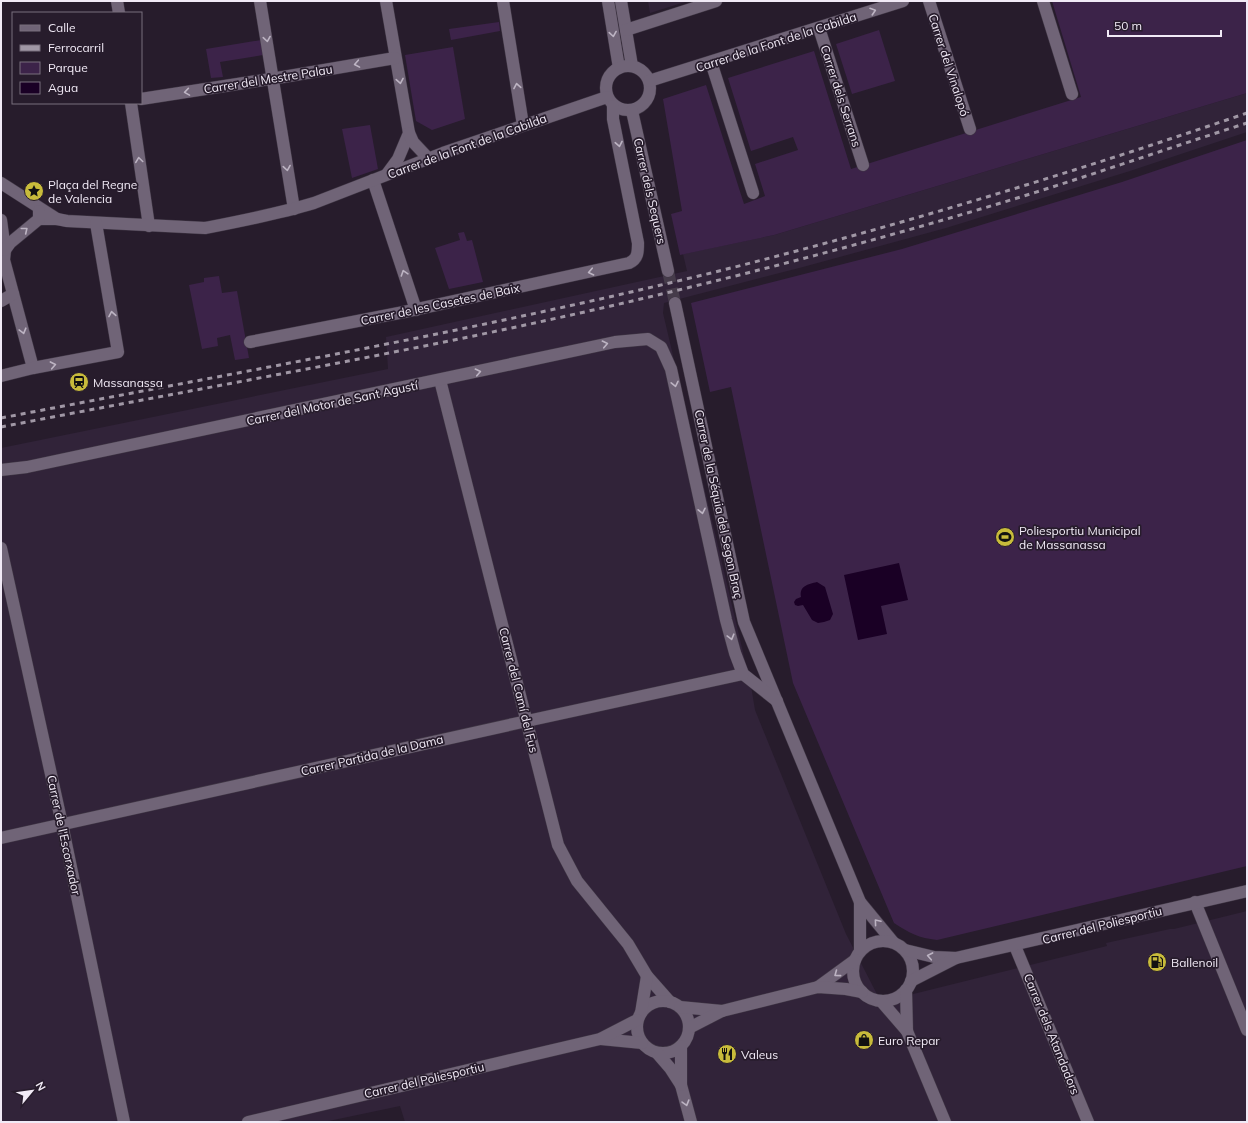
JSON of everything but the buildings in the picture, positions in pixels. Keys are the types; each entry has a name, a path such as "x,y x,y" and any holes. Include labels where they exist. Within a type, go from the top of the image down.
{"street":[{"path":"117,1 118,12"},
{"path":"260,1 294,209"},
{"path":"386,1 409,133 413,142 428,158"},
{"path":"502,1 524,125"},
{"path":"608,1 619,68"},
{"path":"621,1 632,66"},
{"path":"626,30 716,1"},
{"name":"Carrer de la Font de la Cabilda","path":"649,81 903,1"},
{"name":"Carrer del Vinalopó","path":"929,1 970,129"},
{"path":"1042,1 1072,94"},
{"name":"Carrer dels Serrans","path":"819,28 862,165"},
{"name":"Carrer del Mestre Palau","path":"142,99 396,58"},
{"path":"711,62 754,193"},
{"path":"632,66 642,72 649,81 650,92 646,102 632,111 619,109 610,102 605,89 607,80 612,73 619,68 632,66"},
{"name":"Carrer de la Font de la Cabilda","path":"39,213 62,220 205,228 294,209 314,203 428,158 524,125 610,102"},
{"name":"Carrer dels Sequers","path":"610,102 638,243 637,257 629,263"},
{"path":"131,104 149,226"},
{"name":"Carrer dels Sequers","path":"632,111 668,270"},
{"path":"387,175 398,160 409,133"},
{"path":"373,180 416,310"},
{"path":"1,183 39,213 4,250"},
{"path":"1,220 4,260 33,368"},
{"path":"1,376 33,368 118,352 96,223"},
{"name":"Carrer de les Casetes de Baix","path":"250,342 416,310 629,263"},
{"path":"1,301 13,294"},
{"name":"Carrer de la Séquia del Segon Braç","path":"675,303 744,622 860,902 893,942"},
{"name":"Carrer del Motor de Sant Agustí","path":"1,470 27,467 615,342 648,339 661,347"},
{"name":"Carrer de la Séquia del Segon Braç","path":"661,347 671,369 726,620 735,653 743,674 777,701"},
{"name":"Carrer del Camí del Fus","path":"440,380 558,845 577,881 628,944 647,976 675,1005"},
{"name":"Carrer de l'Escorxador","path":"1,548 62,824 124,1122"},
{"name":"Carrer Partida de la Dama","path":"1,838 743,674"},
{"name":"Carrer del Poliesportiu","path":"905,950 934,957 956,958 1015,946 1195,902 1247,891"},
{"name":"Carrer de la Séquia del Segon Braç","path":"857,955 860,902"},
{"path":"1195,902 1247,1030"},
{"path":"818,987 867,945 875,941 884,940 893,942 905,950 913,965 913,973 909,985 907,1031"},
{"name":"Carrer dels Atandadors","path":"1015,946 1088,1122"},
{"path":"857,955 853,966 854,980 862,992 881,1001 907,1031 945,1122"},
{"name":"Carrer del Poliesportiu","path":"909,985 956,958"},
{"path":"647,976 636,1028 638,1036 648,1049 657,1053 670,1068 681,1085"},
{"path":"881,1001 895,998 909,985"},
{"path":"689,1028 722,1011 818,987 862,992"},
{"path":"639,1016 646,1007 661,1001 675,1005 722,1011"},
{"path":"657,1053 669,1052 681,1046 685,1041 689,1028 688,1020 685,1013 675,1005"},
{"name":"Carrer del Poliesportiu","path":"248,1122 600,1039 639,1016"},
{"name":"Carrer del Poliesportiu","path":"600,1039 642,1043"},
{"path":"681,1046 681,1085 691,1122"}],"shaded area":[{"path":"648,1 688,1 650,13"},
{"path":"1247,93 1247,132 1130,171 946,228 664,303 663,313 751,686 755,710 846,934 881,1002 1107,946 1106,943 1174,929 1247,911 1247,1122 405,1122 400,1106 324,1122 1,1122 1,448 388,369 386,337 687,271 683,254 774,235"}],"green space":[{"path":"1052,1 1247,1 1247,93 774,235 680,255 671,214 682,211 663,99 706,85 744,204 765,196 755,164 798,150 793,137 751,151 728,78 814,51 851,169 1081,97"},
{"path":"499,22 500,31 451,40 449,29"},
{"path":"879,30 895,81 852,94 836,44"},
{"path":"261,40 263,55 220,62 223,77 211,78 206,49"},
{"path":"453,47 465,119 432,130 416,121 405,55"},
{"path":"370,125 378,169 352,178 342,129"},
{"name":"Poliesportiu Municipal de Massanassa","path":"1247,140 1247,866 937,940 914,934 894,923 793,683 731,387 710,392 691,303 902,249 1122,182"},
{"path":"464,232 467,241 472,240 483,282 449,289 435,248 460,240 458,233"},
{"path":"219,276 222,293 237,291 249,358 235,360 230,335 217,338 218,346 202,349 189,285 204,282 204,278"}],"water":[{"path":"899,563 908,600 881,606 887,634 858,640 844,575"},
{"path":"817,582 825,587 833,614 830,620 818,623 812,620 803,605 795,605 794,602 796,599 801,597 801,590 805,586"}],"tunnel":[{"path":"668,271 675,303"}],"railway":[{"path":"1,418 448,332 715,272 849,237 983,198 1115,157 1247,113"},
{"path":"1,427 309,369 462,338 615,305 715,281 865,242 964,214 1072,181 1247,123"}],"place":[{"name":"Plaça del Regne de Valencia","path":"34,191"},
{"name":"Massanassa","path":"79,382"},
{"name":"Poliesportiu Municipal de Massanassa","path":"1005,537"},
{"name":"Ballenoil","path":"1157,962"},
{"name":"Euro Repar","path":"864,1040"},
{"name":"Valeus","path":"727,1054"}]}
